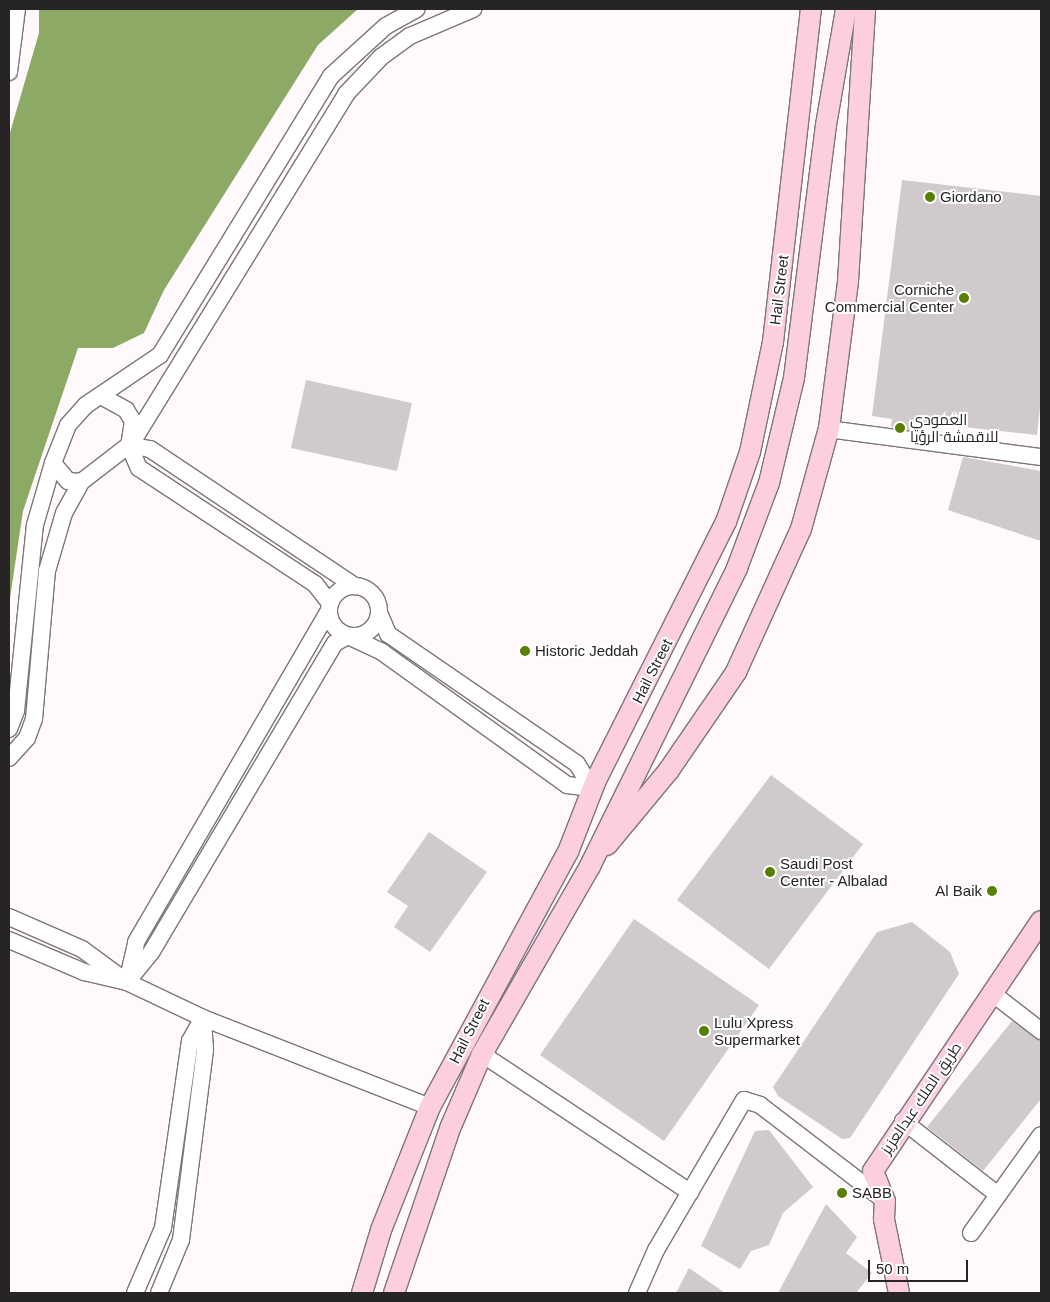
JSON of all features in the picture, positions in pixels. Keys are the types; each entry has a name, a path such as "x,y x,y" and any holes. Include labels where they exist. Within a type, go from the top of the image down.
{"main road":[{"name":"Hail Street","path":"362,1293 381,1230 430,1107 568,852 592,788 706,566 750,452 773,342 811,9"},
{"name":"Hail Street","path":"394,1293 448,1135 482,1054 590,866 736,568 769,483 794,378 826,125 846,9"},
{"path":"590,866 669,770 736,672 801,529 828,429 848,281 865,9"},
{"path":"826,125 861,77"},
{"name":"طريق الملك عبدالعزيز","path":"899,1293 884,1219 885,1201 873,1171 903,1121 1041,921"}],"street":[{"path":"9,72 17,9"},
{"path":"9,729 16,711 34,526 53,463 68,424 101,396 160,355 330,76 386,26 417,9"},
{"path":"9,758 27,738 34,719 47,571 64,513 81,482 129,445 346,94 381,57 410,36 472,9"},
{"path":"101,396 126,410 133,421 129,445 139,468 315,584 329,607 334,627 348,636 382,652 567,785 592,788"},
{"path":"828,429 1041,457"},
{"path":"129,445 150,449 355,586 371,592 388,634 577,764 592,788"},
{"path":"53,463 68,481 81,482"},
{"path":"127,982 136,942 329,607 340,590 355,586"},
{"path":"127,982 152,951 335,643 348,636 365,635 380,615"},
{"path":"9,917 82,948 127,982 203,1018 430,1107"},
{"path":"9,940 84,972 127,982"},
{"path":"992,993 1041,1031"},
{"path":"135,1293 163,1228 190,1041 203,1018"},
{"path":"159,1293 181,1240 205,1049 203,1018"},
{"path":"482,1054 690,1192"},
{"path":"637,1293 690,1192 744,1100 760,1105 885,1201"},
{"path":"903,1121 998,1195"},
{"path":"971,1233 1041,1135"}],"shaded area":[{"path":"39,9 358,9 318,45 164,290 144,333 113,348 78,348 23,511 9,605 9,136 39,33"}],"building":[{"name":"Corniche Commercial Center","path":"902,180 1041,196 1041,399 1037,435 911,421 910,430 891,427 892,419 872,416"},
{"path":"306,380 412,403 397,471 291,448"},
{"path":"963,457 1041,471 1041,541 948,510"},
{"name":"Saudi Post Center - Albalad","path":"771,775 863,844 769,969 677,900"},
{"path":"429,832 487,872 430,952 394,927 408,906 387,892"},
{"path":"634,919 759,1005 664,1141 540,1055"},
{"path":"912,922 950,952 959,974 850,1138 842,1139 778,1096 773,1087 877,932"},
{"path":"1012,1021 1041,1041 1041,1099 983,1171 927,1127"},
{"path":"769,1130 813,1187 783,1213 769,1245 751,1251 740,1269 701,1246 755,1131"},
{"path":"826,1204 857,1237 846,1253 872,1273 856,1293 778,1293"},
{"path":"689,1268 725,1293 676,1293"}],"place":[{"name":"Giordano","path":"930,197"},
{"name":"Corniche Commercial Center","path":"964,298"},
{"name":"العمودي للاقمشة الرؤيا","path":"900,428"},
{"name":"Historic Jeddah","path":"525,651"},
{"name":"Saudi Post Center - Albalad","path":"770,872"},
{"name":"Al Baik","path":"992,891"},
{"name":"Lulu Xpress Supermarket","path":"704,1031"},
{"name":"SABB","path":"842,1193"}]}
